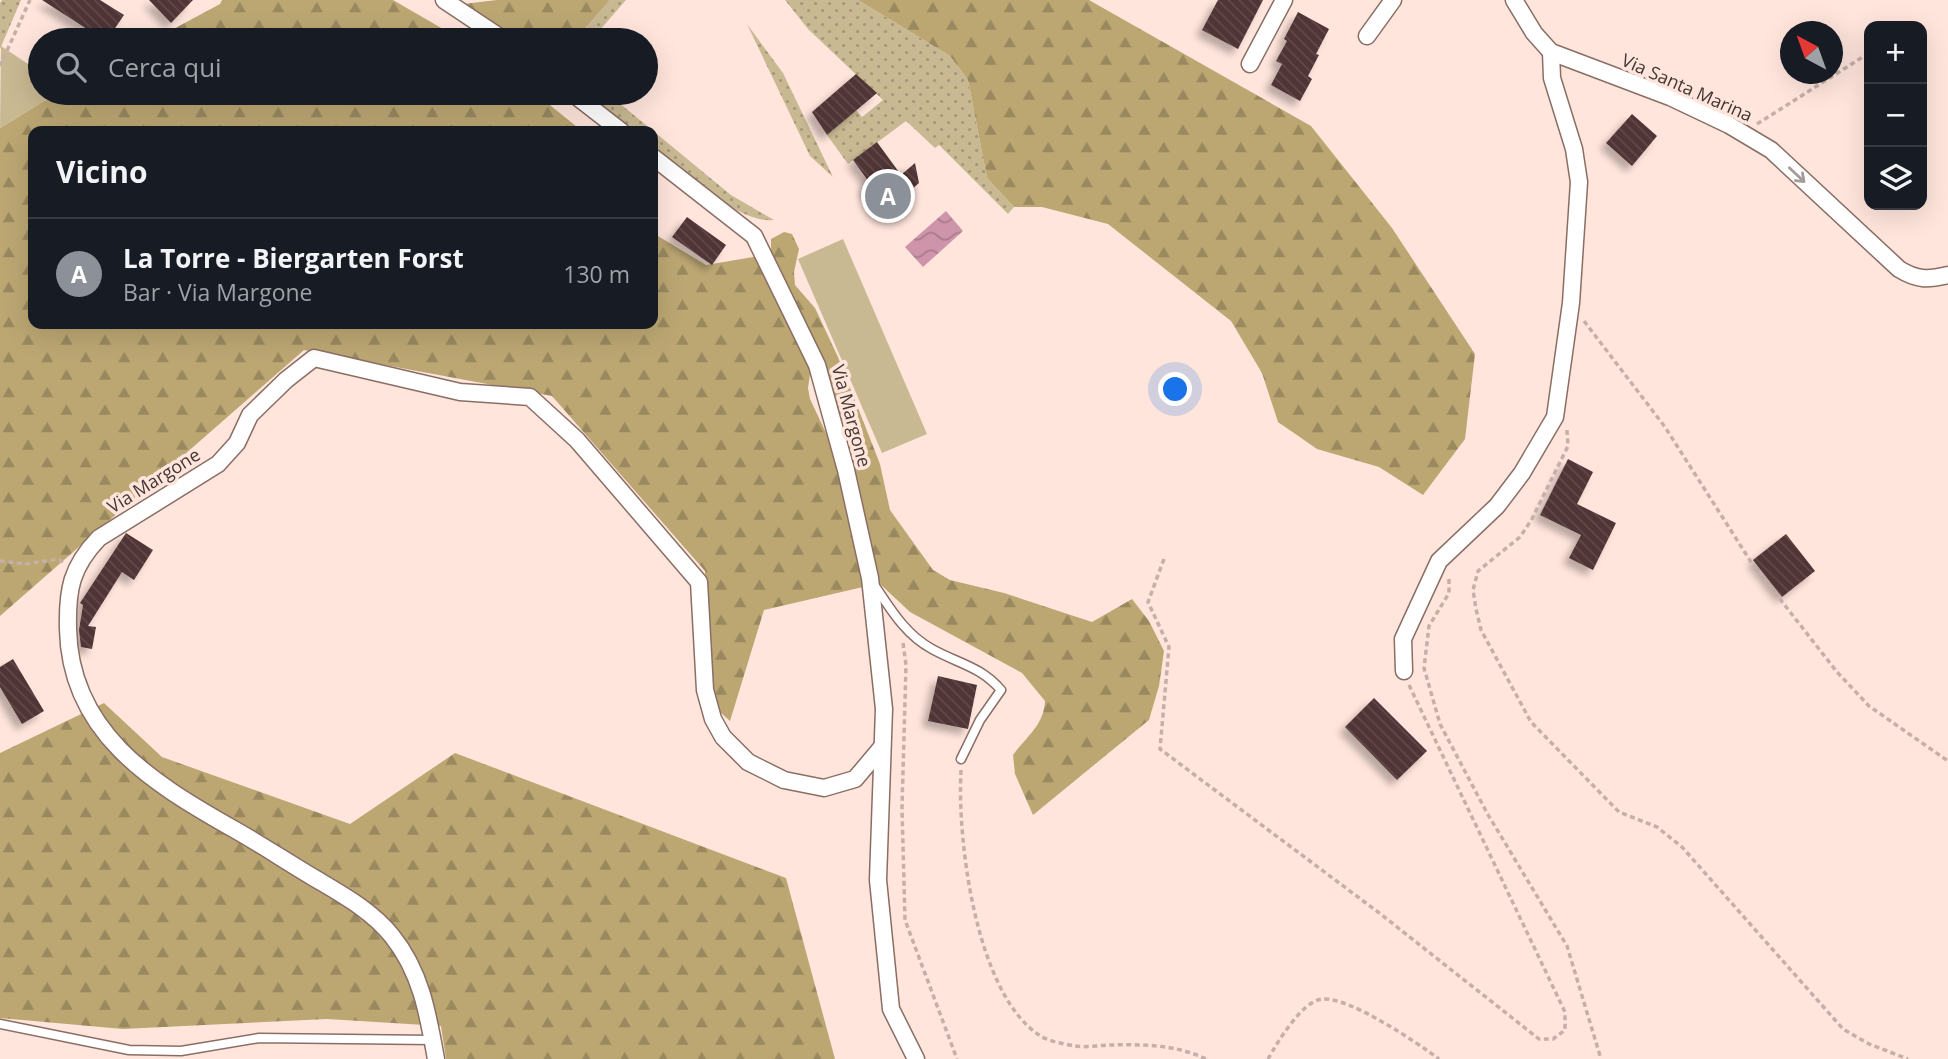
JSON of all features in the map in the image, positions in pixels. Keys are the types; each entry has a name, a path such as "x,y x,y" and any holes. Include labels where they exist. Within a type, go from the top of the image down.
{"street":[{"path":"444,0 486,28"},
{"path":"1250,64 1284,0"},
{"path":"1367,36 1393,0"},
{"path":"1404,671 1403,639 1439,561 1497,506 1555,417 1571,303 1579,182 1574,149 1552,78 1551,52 1534,33 1514,0"},
{"name":"Via Santa Marina","path":"1551,52 1670,97 1744,133 1771,150 1899,269 1915,279 1929,280 1948,275"},
{"path":"587,105 615,126"},
{"name":"Via Margone","path":"658,161 749,230 765,255 817,365 846,470 870,578 884,709 878,880 891,1009 916,1059"},
{"name":"Via Margone","path":"436,1059 416,974 391,936 360,906 173,795 128,760 101,732 78,682 68,648 67,608 74,569 99,538 218,464 237,443 250,415 286,380 314,358 460,392 530,397 577,440 699,582 705,690 713,719 723,737 748,762 784,780 824,789 855,779 882,747"}],"lane":[{"path":"870,578 900,623 930,648 986,673 1001,690 980,720 961,759"},
{"path":"0,1024 129,1050 181,1051 259,1038 433,1040"}],"path":[{"path":"0,66 30,0"},
{"path":"1744,133 1864,56"},
{"path":"1571,303 1665,427 1751,562 1837,672 1869,706 1948,761"},
{"path":"1557,401 1566,414 1569,446 1520,537 1478,571 1473,590 1482,630 1517,698 1531,722 1619,812 1657,827 1682,847 1843,1029 1869,1044 1908,1059"},
{"path":"0,561 25,564 58,558 74,569"},
{"path":"1164,559 1148,602 1168,647 1160,749 1377,912 1539,1039 1553,1039 1565,1030 1565,1012 1415,700 1404,671"},
{"path":"1450,570 1448,593 1429,626 1424,668 1440,724 1487,813 1567,946 1601,1059"},
{"path":"900,623 906,664 902,808 905,920 957,1059"},
{"path":"961,759 960,793 974,916 986,955 1020,1018 1041,1037 1076,1046 1141,1044 1189,1051 1206,1059"},
{"path":"1268,1059 1278,1040 1304,1010 1320,999 1338,1001 1379,1020 1439,1059"}],"shaded area":[{"path":"2,0 21,0 0,49 0,3"},
{"path":"610,0 626,0 602,28 586,28"},
{"path":"785,0 858,0 950,56 968,80 987,178 1014,207 1008,214 939,145 935,148 906,121 848,164 827,135 856,110 862,117 883,100 808,29"},
{"path":"747,24 783,73 833,177 810,156"},
{"path":"1,46 28,64 28,105 37,105 0,128"},
{"path":"595,105 622,105 647,126 623,126"},
{"path":"658,135 731,195 774,220 745,214 695,182 658,153"},
{"path":"843,239 927,434 882,453 798,259"}],"green space":[{"path":"222,0 393,0 441,28 175,28 220,4"},
{"path":"497,0 610,0 586,28 496,28 463,4"},
{"path":"858,0 1089,0 1311,126 1392,228 1475,354 1465,439 1423,495 1379,467 1317,449 1278,422 1262,373 1231,321 1108,224 1042,207 1014,207 987,178 968,80 950,56"},
{"path":"37,105 550,105 576,126 28,126 28,329 658,329 658,236 706,265 759,256 811,367 808,388 810,399 836,454 863,587 764,610 730,721 720,712 711,690 705,571 552,396 304,350 0,616 0,128"},
{"path":"784,232 792,234 799,249 794,272 795,285 815,308 838,357 880,464 890,510 933,570 950,580 1004,593 1092,622 1132,599 1149,621 1164,651 1159,686 1149,720 1033,815 1015,774 1013,755 1038,724 1045,701 1022,673 910,612 879,583 828,374 771,253 771,239"},
{"path":"104,703 162,757 350,824 455,753 786,878 835,1059 446,1059 441,1026 327,1019 123,1029 0,1018 0,753"}],"water":[{"path":"946,211 963,231 923,267 905,247"}],"building":[{"path":"42,0 100,0 124,15 115,28 85,28"},
{"path":"149,0 193,0 171,23"},
{"path":"1218,0 1263,0 1238,49 1202,30"},
{"path":"1298,12 1329,29 1308,76 1312,79 1300,101 1271,85 1282,64 1276,61 1287,41 1284,39"},
{"path":"856,74 877,93 827,135 812,112"},
{"path":"1632,114 1657,136 1632,166 1606,143"},
{"path":"877,142 901,175 915,163 919,183 884,213 864,186 869,182 853,160"},
{"path":"687,217 726,245 712,265 672,237"},
{"path":"1568,459 1593,472 1577,504 1616,523 1593,570 1569,558 1581,535 1540,515"},
{"path":"126,533 153,550 134,580 122,572 88,626 96,627 92,649 81,647 79,630 83,605 80,603"},
{"path":"1786,534 1815,571 1782,597 1753,560"},
{"path":"13,659 44,711 22,724 0,687 0,667"},
{"path":"938,676 977,685 968,729 928,721"},
{"path":"1374,698 1427,751 1397,780 1345,727"}],"place":[{"name":"La Torre - Biergarten Forst","path":"888,196"}]}
